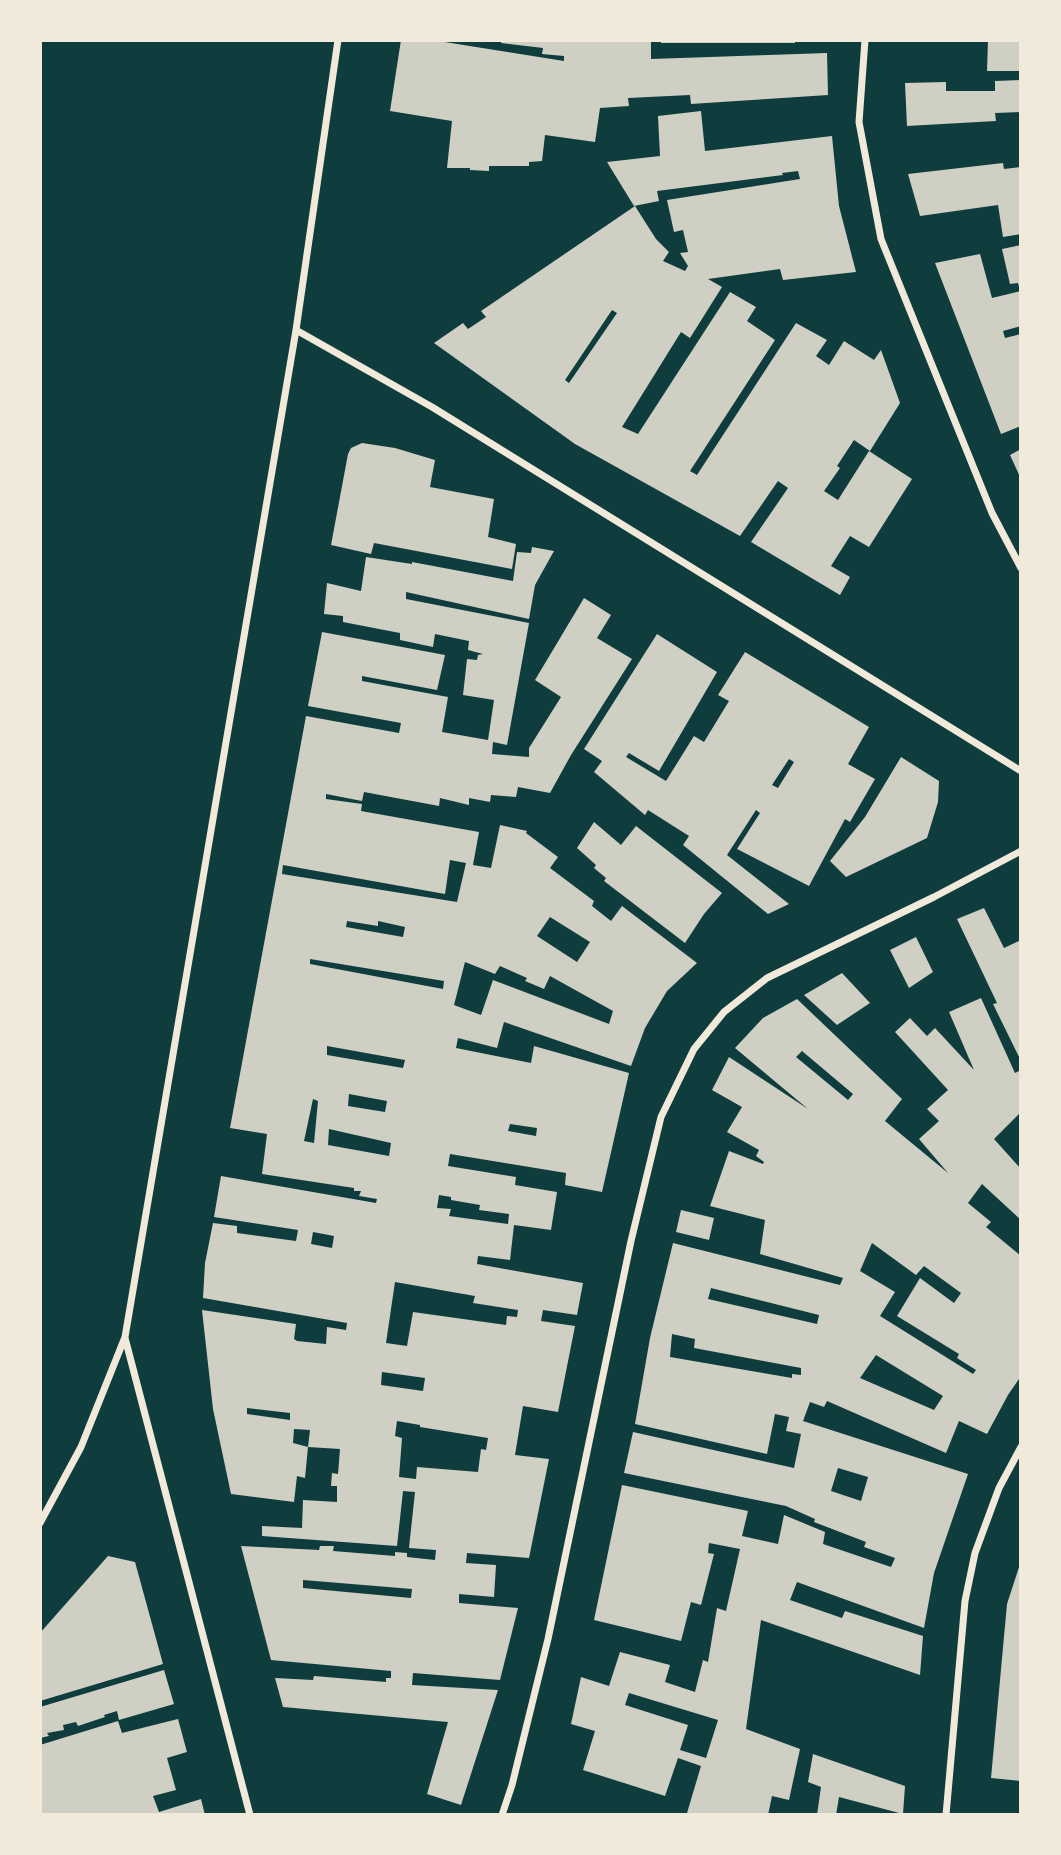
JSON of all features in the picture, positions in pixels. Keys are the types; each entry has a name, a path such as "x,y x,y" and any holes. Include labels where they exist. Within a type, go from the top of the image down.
{"street":[{"path":"40,1523 80,1447 125,1337 296,330 338,40"},
{"path":"865,40 859,122 881,239 992,513 1021,568"},
{"path":"296,330 432,407 1021,771"},
{"path":"502,1815 548,1639 631,1241 662,1117 694,1049 724,1012 767,978 934,897 1021,851"},
{"path":"125,1337 250,1815"},
{"path":"946,1815 968,1589 975,1553 999,1488 1021,1447"}],"building":[{"path":"401,40 432,40 564,61 564,56 542,54 543,48 501,43 502,40 651,40 651,59 827,53 828,95 691,104 690,95 628,98 629,106 600,108 595,142 545,135 542,161 529,162 529,166 489,166 489,171 447,168 452,121 390,111"},
{"path":"661,40 795,40 795,43 661,43"},
{"path":"988,40 1021,40 1021,71 987,71"},
{"path":"1021,80 1021,112 995,113 996,121 907,126 905,83 946,82 946,91 995,91 995,81"},
{"path":"701,111 705,151 832,136 839,206 856,272 783,280 780,269 708,279 722,287 690,338 681,332 622,427 638,434 730,292 756,307 747,321 775,340 690,471 697,475 796,323 827,340 816,356 829,365 844,341 874,360 881,350 900,403 870,451 854,440 837,466 840,468 824,491 838,500 869,451 912,479 869,547 850,536 831,566 850,577 840,595 751,542 788,488 778,481 740,536 575,444 434,343 463,323 468,329 486,317 481,311 635,206 656,239 669,252 663,261 685,271 688,266 680,253 688,252 683,230 674,232 667,200 800,179 798,171 657,191 659,201 634,206 607,162 660,156 658,116","holes":["612,310 617,313 569,383 565,380"]},
{"path":"1003,163 1004,169 1021,167 1021,234 1003,237 998,205 920,216 908,174"},
{"path":"1021,245 1020,290 1018,283 1010,284 1002,249"},
{"path":"980,254 992,298 1021,291 1021,326 1003,331 1005,338 1021,334 1021,426 1001,434 935,263"},
{"path":"362,443 395,448 435,460 430,487 494,499 488,537 516,544 512,569 374,543 371,554 331,545 348,454 351,448"},
{"path":"1021,449 1021,479 1010,455"},
{"path":"532,547 554,551 535,585 529,619 406,592 406,599 529,623 507,745 493,742 492,754 529,757 529,748 561,697 535,680 584,598 611,615 597,638 632,659 550,793 518,787 516,797 491,795 490,802 469,798 469,805 440,798 439,806 364,792 362,801 326,794 326,799 362,804 361,811 479,832 473,865 491,868 500,825 527,831 526,833 558,857 550,868 594,901 592,906 611,921 622,906 697,963 667,991 645,1028 631,1066 504,1022 497,1048 458,1038 456,1048 531,1063 534,1046 629,1073 602,1192 565,1185 566,1173 450,1154 448,1166 516,1177 515,1185 557,1192 551,1230 514,1225 510,1260 478,1256 477,1264 583,1283 577,1315 543,1310 541,1321 575,1326 558,1412 523,1406 515,1455 549,1459 529,1558 467,1553 466,1563 496,1565 494,1597 459,1594 459,1603 518,1608 500,1680 413,1673 412,1685 498,1690 461,1805 427,1794 448,1722 283,1707 275,1678 313,1680 314,1676 386,1682 386,1678 391,1678 391,1671 271,1660 241,1546 319,1550 320,1546 334,1546 333,1551 395,1556 395,1552 407,1553 407,1557 435,1560 436,1550 409,1548 415,1492 403,1491 397,1546 262,1536 262,1526 302,1528 303,1500 337,1502 337,1486 331,1486 332,1473 338,1474 340,1449 308,1447 305,1478 297,1476 294,1502 231,1494 213,1409 202,1310 296,1324 294,1339 297,1341 326,1344 327,1327 346,1330 347,1323 203,1298 205,1263 213,1223 237,1226 237,1233 296,1241 298,1230 214,1217 221,1176 376,1203 377,1199 359,1196 361,1191 354,1191 354,1188 262,1174 267,1134 230,1128 306,716 399,733 401,723 308,706 322,632 445,655 437,690 362,676 362,681 448,697 442,732 488,740 494,700 463,695 467,659 477,660 478,655 483,654 468,650 469,641 435,634 433,647 400,640 400,633 343,622 343,616 324,614 327,583 361,591 366,557 412,562 513,581 517,552 531,553","holes":["450,860 466,863 457,902 282,874 283,865 445,894","550,917 590,942 577,962 537,936","347,921 378,926 378,921 405,927 403,937 346,927","310,959 444,981 443,989 310,964","465,962 495,974 500,966 544,989 550,976 613,1011 609,1024 493,980 481,1015 454,1005","327,1046 405,1060 403,1068 327,1055","349,1094 387,1101 385,1112 348,1106","313,1099 318,1101 314,1143 304,1141","510,1124 537,1128 536,1136 508,1131","329,1129 391,1143 389,1156 328,1145","439,1195 480,1205 479,1210 509,1214 508,1224 449,1216 451,1209 437,1208","313,1232 334,1236 332,1248 311,1244","395,1282 475,1296 473,1303 518,1310 517,1317 507,1316 506,1325 413,1312 407,1346 386,1343","382,1372 425,1378 423,1391 381,1385","247,1408 290,1413 290,1420 247,1414","397,1421 488,1438 486,1450 481,1449 478,1472 417,1467 416,1479 399,1477 402,1438 395,1436","294,1429 310,1430 308,1447 293,1443","303,1580 412,1589 411,1598 303,1588"]},
{"path":"657,634 717,672 659,771 629,753 626,757 666,781 694,736 704,742 729,701 718,695 745,652 869,727 848,764 875,779 850,822 845,819 809,886 737,849 760,813 756,810 727,855 789,904 768,914 683,845 689,836 648,810 645,815 594,772 602,761 584,749","holes":["789,759 794,762 778,788 772,785"]},
{"path":"901,757 939,781 938,802 927,838 846,877 830,861 865,817"},
{"path":"594,822 621,845 636,826 722,893 685,943 604,881 606,878 594,868 596,865 577,848"},
{"path":"984,908 1004,948 1021,940 1021,1061 993,1004 997,1003 957,919"},
{"path":"916,937 933,972 909,988 890,950"},
{"path":"842,973 870,1003 837,1025 804,995"},
{"path":"981,998 1015,1073 1021,1070 1021,1112 994,1139 1021,1169 1021,1220 982,1184 968,1203 991,1222 986,1227 1021,1256 1021,1376 987,1434 959,1421 946,1453 827,1401 824,1407 810,1402 803,1421 968,1474 934,1573 924,1628 797,1582 790,1600 842,1618 845,1611 923,1636 920,1675 761,1620 746,1729 800,1749 789,1800 772,1796 768,1815 693,1815 687,1813 701,1766 678,1758 665,1796 583,1770 595,1731 571,1724 581,1677 609,1686 620,1652 670,1665 665,1682 695,1692 703,1660 708,1662 717,1608 726,1611 740,1549 709,1543 708,1553 714,1554 701,1605 691,1602 681,1641 594,1620 622,1485 748,1511 742,1536 778,1544 784,1515 825,1532 823,1544 891,1567 895,1558 864,1547 866,1542 814,1522 815,1519 786,1506 624,1473 633,1432 794,1468 801,1434 786,1431 789,1417 775,1414 767,1454 635,1424 650,1338 673,1243 840,1285 843,1278 760,1254 765,1220 710,1206 729,1151 763,1164 764,1162 756,1156 759,1150 727,1132 742,1107 712,1090 729,1057 808,1109 735,1048 763,1018 797,999 902,1099 885,1121 948,1173 919,1139 939,1121 927,1109 948,1090 895,1032 910,1018 927,1036 935,1028 974,1070 949,1012","holes":["802,1051 853,1094 848,1100 796,1057","872,1243 916,1275 924,1266 961,1293 954,1303 920,1278 897,1316 959,1354 957,1358 976,1370 973,1374 880,1316 895,1292 860,1271","711,1288 819,1315 817,1324 708,1299","672,1334 695,1339 694,1348 801,1368 801,1375 792,1374 792,1378 670,1357","876,1355 943,1396 934,1410 860,1378","838,1468 868,1477 861,1501 831,1491","629,1693 718,1720 706,1758 680,1750 688,1725 625,1705"]},
{"path":"681,1210 714,1218 709,1240 676,1232"},
{"path":"108,1556 135,1562 163,1664 40,1701 40,1633"},
{"path":"1021,1561 1021,1781 991,1778 1007,1604"},
{"path":"164,1670 174,1704 119,1720 117,1711 78,1726 76,1722 63,1725 64,1730 47,1733 49,1736 40,1738 40,1707"},
{"path":"178,1719 187,1752 167,1758 176,1790 153,1796 159,1812 201,1799 205,1815 40,1815 40,1745 118,1721 122,1733"},
{"path":"813,1754 905,1786 903,1814 839,1797 836,1815 817,1815 821,1787 808,1782"}]}
